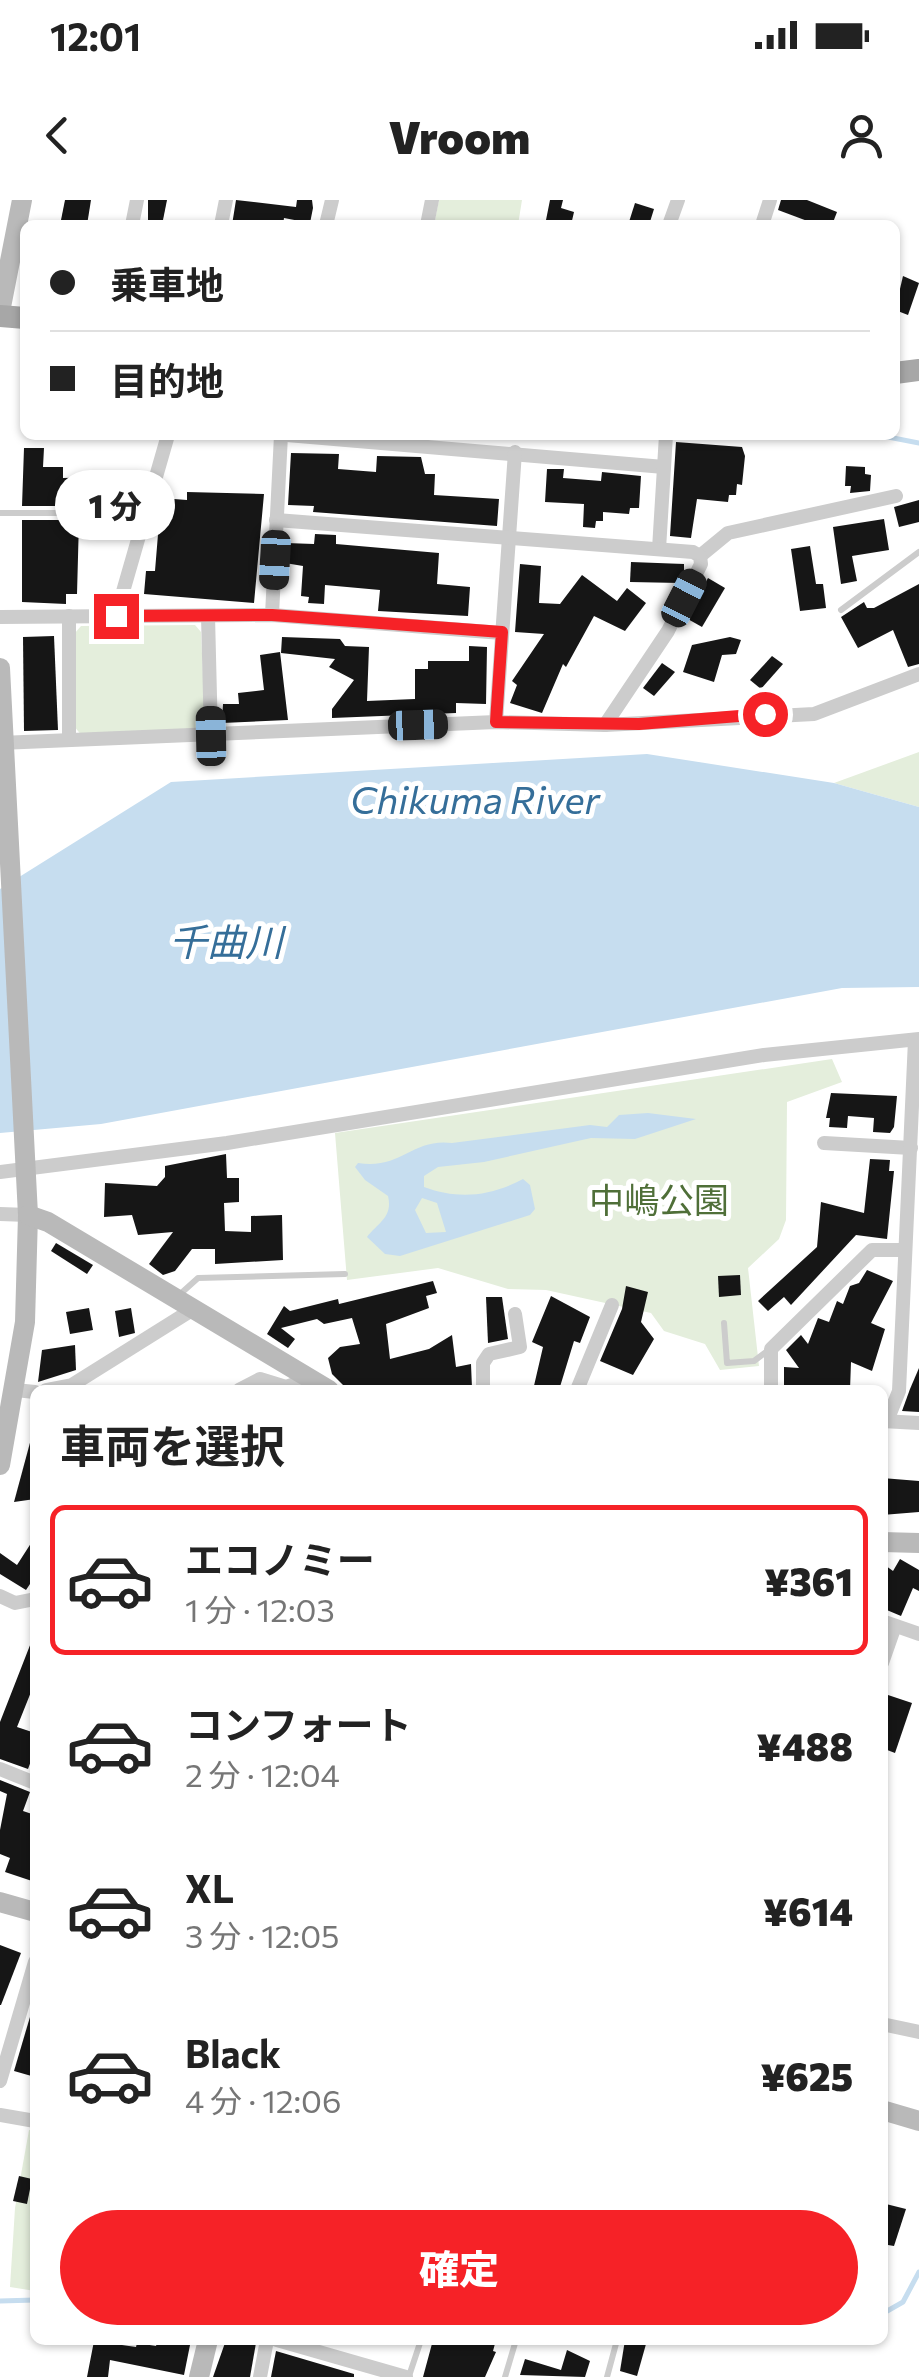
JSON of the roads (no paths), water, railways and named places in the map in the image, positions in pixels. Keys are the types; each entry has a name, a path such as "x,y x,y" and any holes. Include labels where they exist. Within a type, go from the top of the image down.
{"main road":[{"path":"0,314 22,200"},
{"path":"0,668 1,748 28,1214 25,1391 0,1465"},
{"path":"28,1214 48,1222 321,1384"},
{"path":"888,1542 919,1543"},
{"path":"0,1902 30,1911"},
{"path":"888,2112 919,2121"},
{"path":"200,2377 207,2345"}],"street":[{"path":"116,616 167,440"},
{"path":"272,615 284,440"},
{"path":"405,440 664,467"},
{"path":"659,549 666,440"},
{"path":"496,722 515,452"},
{"path":"276,520 659,549 700,556 728,533 896,496"},
{"path":"605,725 668,631 702,564 700,556"},
{"path":"0,617 272,615 502,632"},
{"path":"69,740 70,616"},
{"path":"208,616 211,736"},
{"path":"1,748 69,740 496,722 605,725 814,714 919,674"},
{"path":"0,1172 390,1117 744,1058 917,1040 911,1148 914,1200 905,1250 899,1391 888,1415"},
{"path":"824,1143 911,1148"},
{"path":"0,1214 28,1214"},
{"path":"771,1385 772,1349 872,1250 905,1250"},
{"path":"72,1385 186,1303"},
{"path":"580,1385 612,1305"},
{"path":"482,1385 482,1363 489,1354 520,1348 515,1314"},
{"path":"249,1385 260,1379 277,1385"},
{"path":"888,1421 919,1423"},
{"path":"0,1596 10,1602 30,1600"},
{"path":"889,1624 919,1634"},
{"path":"0,1769 30,1781"},
{"path":"0,2081 30,1979"},
{"path":"888,2025 919,2032"},
{"path":"0,2115 30,2120"},
{"path":"260,2377 266,2345"},
{"path":"290,2345 358,2370 407,2377"}],"lane":[{"path":"0,513 146,513"},
{"path":"841,610 919,552"},
{"path":"186,1303 198,1278 345,1274"},
{"path":"724,1323 727,1363 754,1361 772,1349"},
{"path":"407,2377 419,2345"},
{"path":"505,2377 515,2345"},
{"path":"606,2377 616,2345"}],"water":[{"name":"千曲川","path":"647,754 834,783 919,807 919,987 842,988 101,1124 0,1133 0,889 171,782"},
{"path":"648,1113 696,1119 635,1139 591,1138 484,1162 438,1167 424,1176 424,1187 450,1194 475,1194 523,1179 530,1185 535,1209 530,1215 400,1256 385,1254 367,1237 384,1219 389,1203 388,1196 365,1180 355,1167 358,1163 385,1162 438,1143 590,1125 607,1127 619,1115","holes":["422,1198 437,1203 446,1232 426,1233 415,1210"]}],"waterway":[{"path":"900,439 919,443"},
{"path":"888,2311 903,2302 919,2272"},
{"path":"0,2301 30,2300"}],"water label":[{"name":"Chikuma River","path":"475,798"}],"park label":[{"name":"中嶋公園","path":"659,1198"}]}
